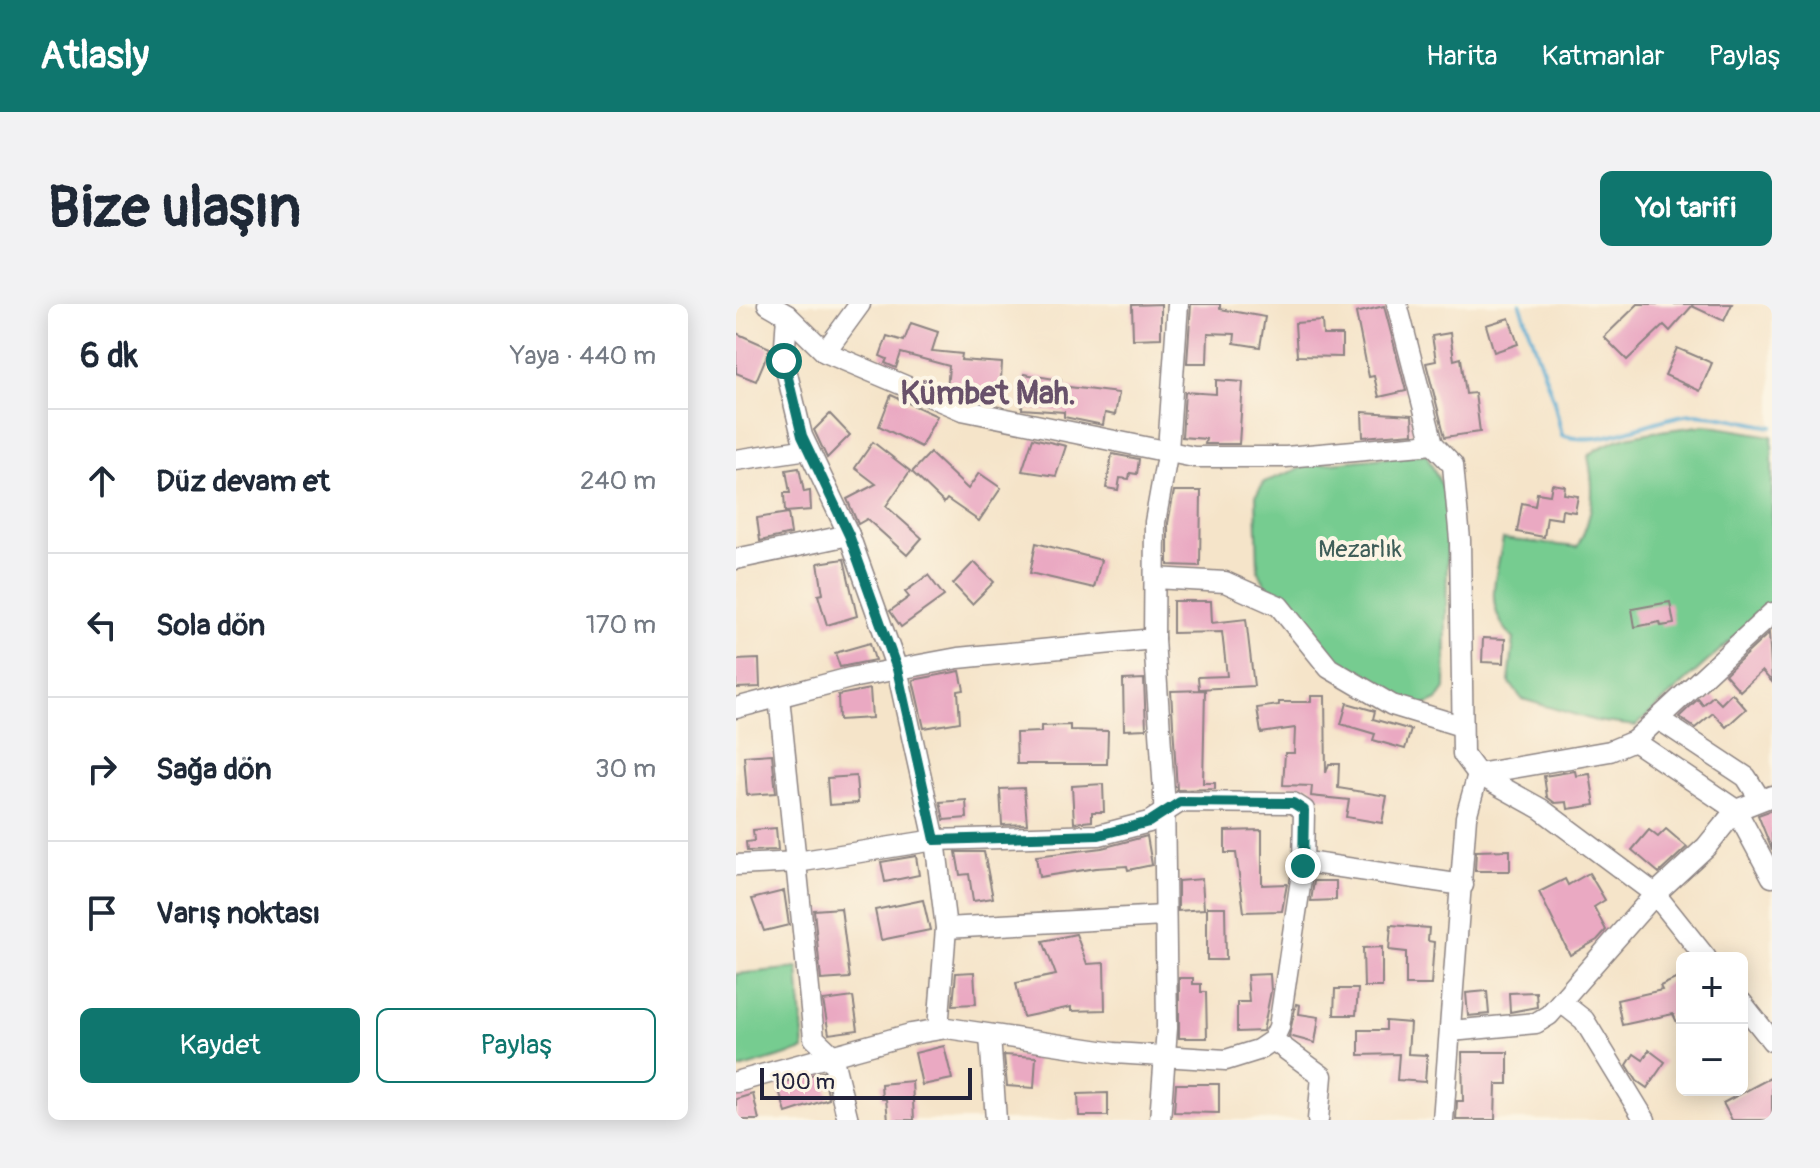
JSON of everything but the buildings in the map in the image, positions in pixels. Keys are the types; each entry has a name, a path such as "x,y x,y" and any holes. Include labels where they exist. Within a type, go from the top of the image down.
{"street":[{"path":"768,304 787,315 825,352 962,410 1194,457 1286,457 1433,444"},
{"path":"825,352 848,312 860,304"},
{"path":"1160,1120 1167,1028 1164,813 1154,639 1155,522 1168,450 1178,304"},
{"path":"1397,304 1433,444 1453,465 1460,540 1463,754 1478,774 1541,809 1655,894 1701,952"},
{"path":"787,315 784,361 808,449 849,535 897,669 935,840 946,928 938,1029"},
{"path":"736,460 808,449"},
{"path":"736,559 849,535"},
{"path":"1155,578 1225,582 1279,606 1329,668 1392,705 1461,726"},
{"path":"1478,774 1610,751 1634,741 1772,613"},
{"path":"736,708 897,669 1060,645 1154,639"},
{"path":"779,697 814,1038 832,1055 848,1120"},
{"path":"1451,1031 1536,1023 1549,1015 1655,894 1698,856 1736,810 1766,797 1746,777 1660,720"},
{"path":"1634,741 1736,810 1772,877"},
{"path":"1443,1120 1466,817 1478,774"},
{"path":"736,865 797,862 935,840 1099,835 1149,822 1180,802 1293,803 1304,810 1303,866 1279,1027 1273,1040 1258,1050 1226,1060 1163,1058 947,1028 736,1082"},
{"path":"1303,866 1313,863 1463,885"},
{"path":"946,928 1164,916"},
{"path":"1561,1002 1584,1020 1645,1120"},
{"path":"1748,1011 1772,1041"},
{"path":"990,1036 996,1120"},
{"path":"1273,1040 1322,1076 1318,1120"}],"green space":[{"path":"1705,425 1772,436 1772,603 1636,726 1596,721 1522,699 1509,682 1514,639 1498,616 1495,604 1495,580 1503,539 1577,547 1592,503 1588,456 1613,441 1628,437"},
{"name":"Mezarlık","path":"1426,454 1448,498 1445,689 1437,700 1424,706 1360,683 1330,655 1294,610 1268,590 1258,570 1256,495 1264,482 1309,465"},
{"path":"798,968 804,1050 736,1070 736,974"}],"waterway":[{"path":"1520,304 1554,401 1562,435 1577,438 1607,436 1694,414 1772,427"}],"district":[{"name":"Kümbet Mah.","path":"988,393"}],"route":[{"path":"784,361 802,436 849,535 897,669 935,840 1099,835 1149,822 1180,802 1293,803 1304,810 1303,866"}]}
